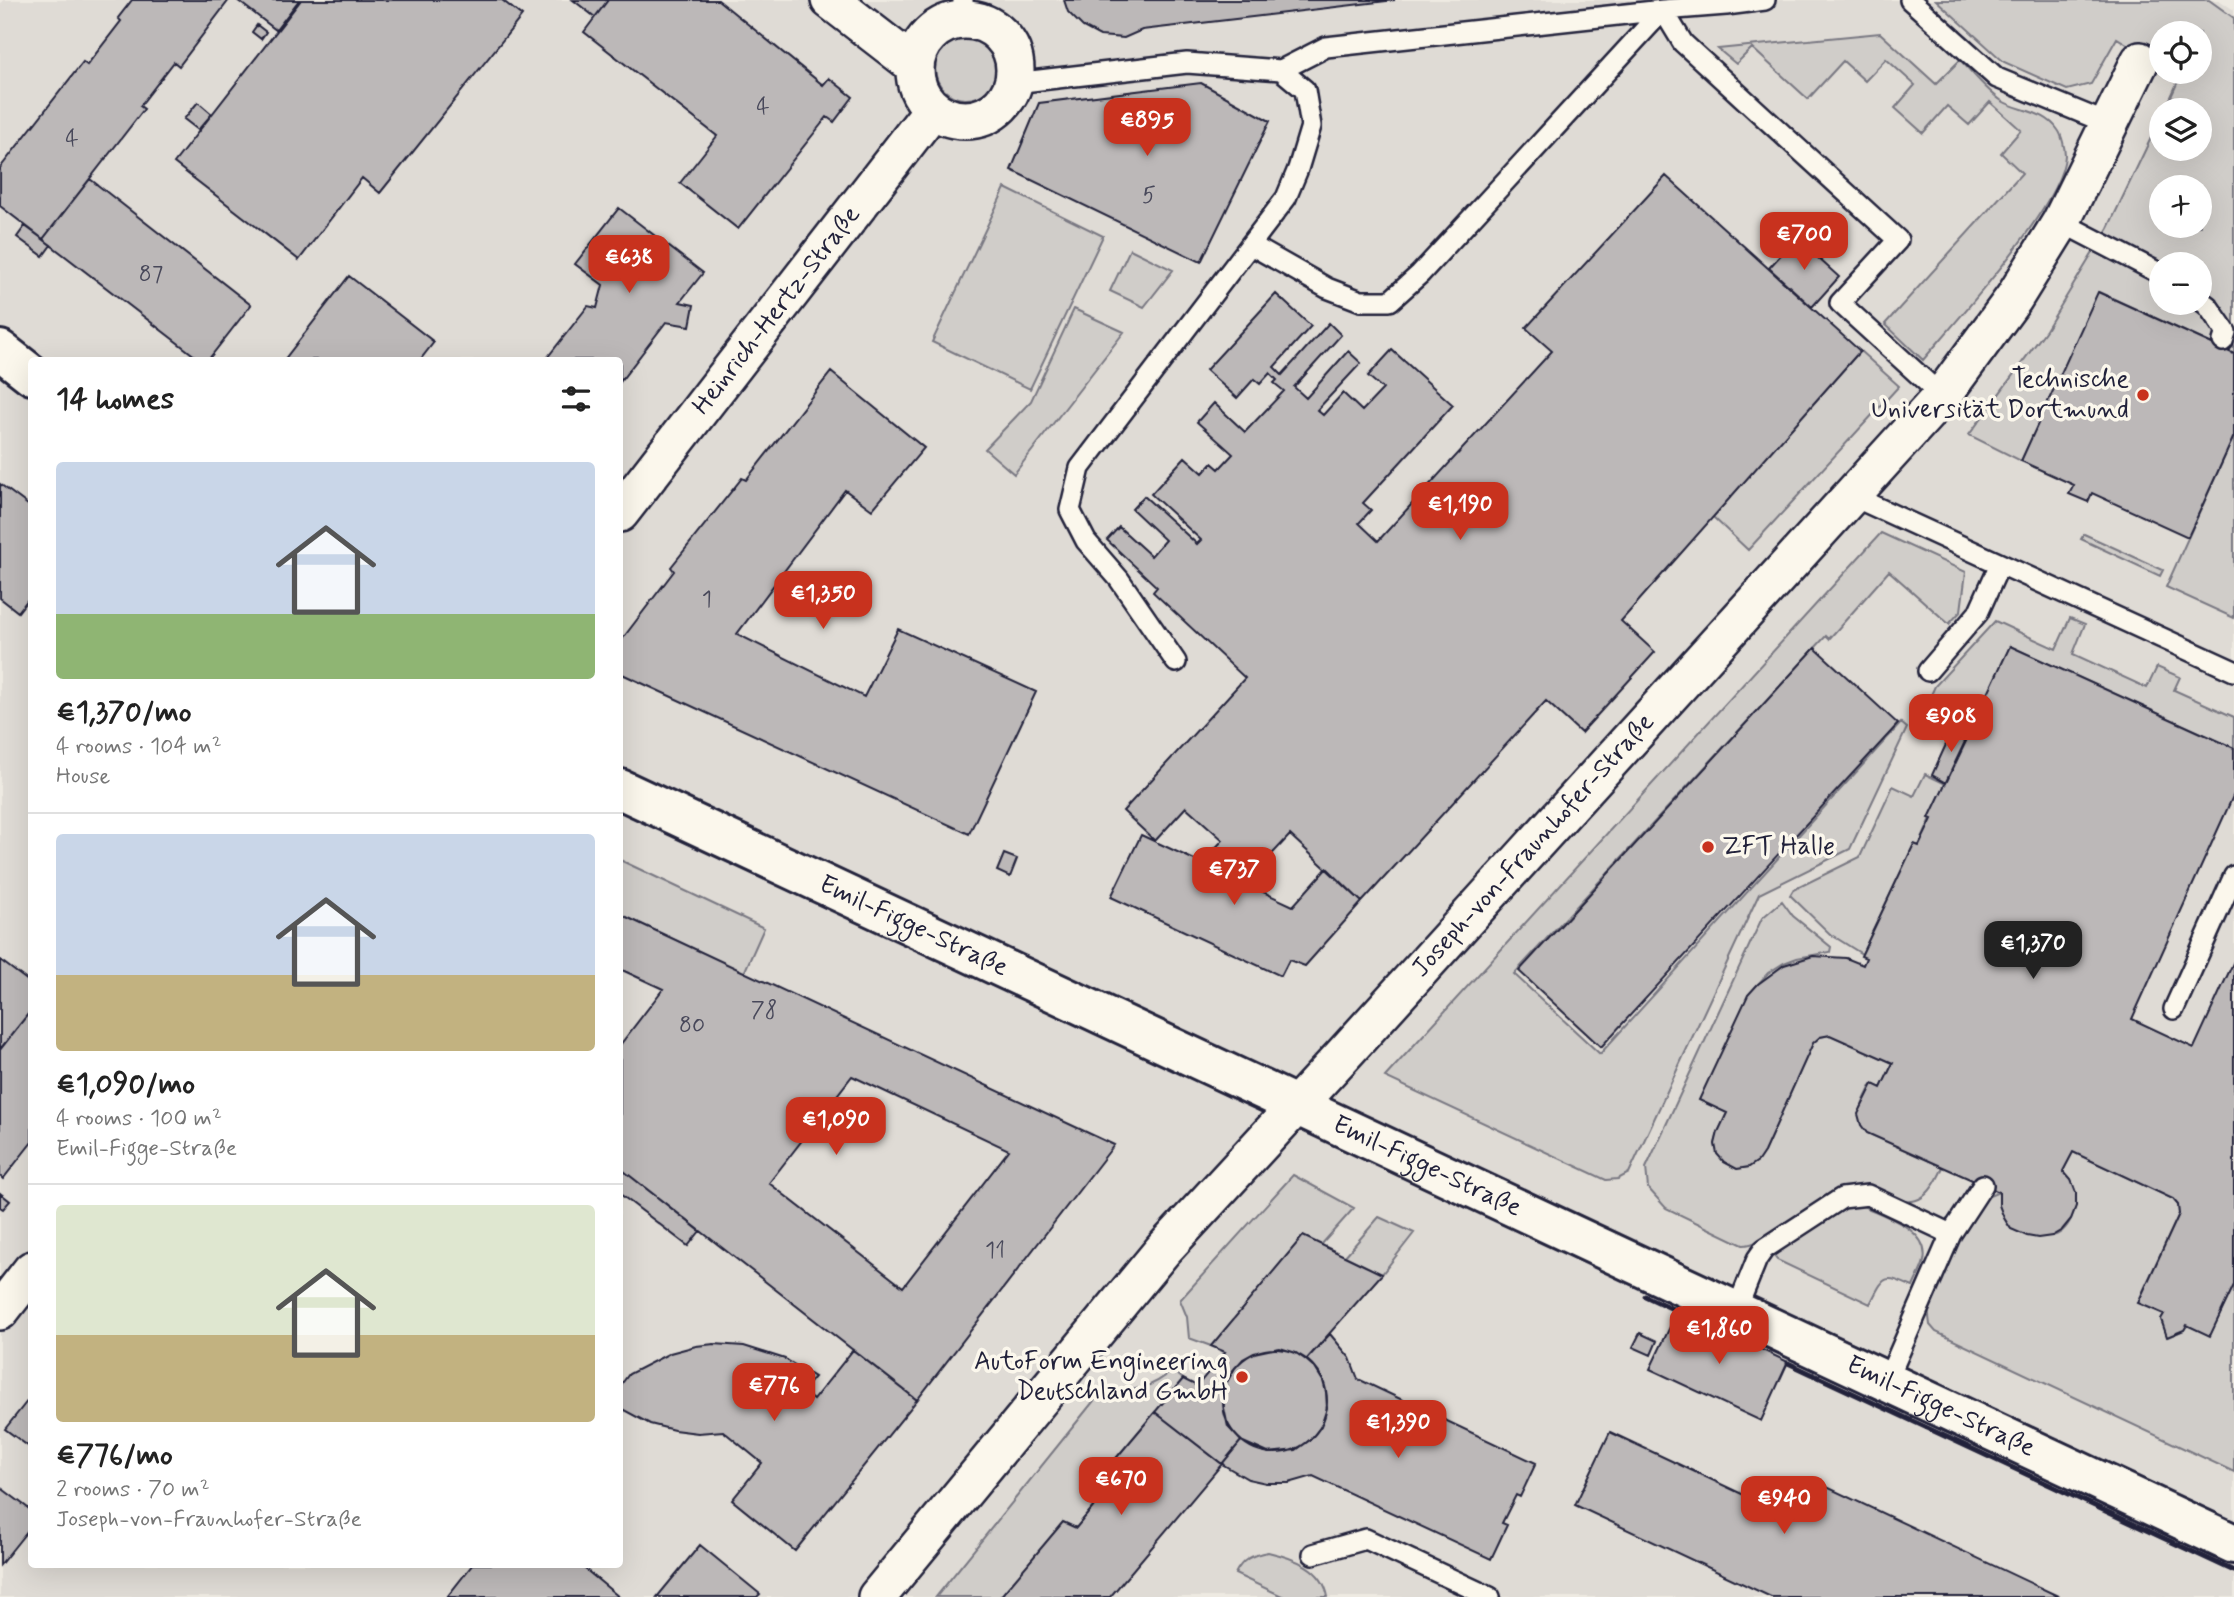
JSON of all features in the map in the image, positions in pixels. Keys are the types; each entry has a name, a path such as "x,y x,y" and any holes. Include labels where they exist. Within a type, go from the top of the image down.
{"street":[{"path":"830,0 914,65"},
{"path":"963,10 999,33 1010,48 1015,65 1014,83 998,108 984,117 967,121 949,118 933,109 921,95 915,79 914,65 922,44 933,31 963,10"},
{"name":"Joseph-von-Fraunhofer-Straße","path":"877,1597 1154,1260 1942,396 2014,298 2061,222 2140,61"},
{"name":"Heinrich-Hertz-Straße","path":"623,509 933,109"},
{"path":"0,350 28,371"},
{"name":"Emil-Figge-Straße","path":"623,790 2234,1544"},
{"path":"0,1311 28,1275"}],"lane":[{"path":"1280,71 1326,47 1725,2 1765,0"},
{"path":"1910,0 1997,78 2109,124"},
{"path":"1251,245 1327,288 1362,301 1390,301 1420,274 1663,10"},
{"path":"1663,10 1683,43 1898,240 1840,303 1942,396"},
{"path":"1014,83 1188,63 1280,71 1305,90 1311,126 1286,198 1080,468 1073,488 1070,510 1086,541 1119,579 1176,662"},
{"path":"2061,222 2149,268"},
{"path":"2212,312 2226,332 2223,341"},
{"path":"1852,496 2234,671"},
{"path":"1928,671 1978,613 2000,564"},
{"path":"2174,1009 2234,877"},
{"path":"1886,1381 1951,1234 1983,1185"},
{"path":"1736,1311 1757,1259 1764,1249 1842,1198 1868,1195 1951,1234"},
{"path":"1313,1554 1367,1539 1490,1597"}],"shaded area":[{"path":"3,0 2219,0 2234,10 2234,1528 623,774 623,357 34,357 0,331 0,5"},
{"path":"1936,0 2209,0 2234,18 2234,354 2149,315 2212,315 2212,252 2149,252 2149,315 2099,292 2021,461 1969,435 2046,330 2108,228 2149,142 2149,161 2212,161 2212,98 2170,98 2177,84 2212,84 2212,21 2149,21 2149,58 2117,38 2091,84 2067,90 2004,62"},
{"path":"1880,33 1936,84 1960,60 2002,101 2052,123 2062,139 2065,155 2060,176 2028,231 1982,291 1923,360 1885,324 2022,173 2001,153 2021,130 1990,102 1969,125 1947,106 1923,133 1895,108 1915,85 1886,59 1865,81 1843,61 1808,99 1752,48 1736,64 1718,49"},
{"path":"966,37 978,39 988,46 995,56 995,80 988,90 978,97 966,99 954,97 944,90 937,80 935,68 937,56 944,46 954,39"},
{"path":"1005,188 1103,236 1030,389 932,342"},
{"path":"1130,249 1173,270 1144,307 1110,291"},
{"path":"1074,309 1124,332 1014,474 985,449 1031,401"},
{"path":"1860,351 1899,386 1748,550 1713,517"},
{"path":"0,367 28,388 28,1568 623,1568 623,807 2234,1561 2234,1597 0,1597"},
{"path":"2234,436 2234,618 2166,587"},
{"path":"1881,533 1966,572 1961,611 1949,624 1889,571 1829,639 1826,636 1514,974 1600,1054 1901,723 1907,728 1850,849 1759,894 1629,1173 1618,1179 1606,1180 1385,1077"},
{"path":"2084,534 2163,570 2160,576 2081,539"},
{"path":"2070,618 2085,624 2073,654 2147,688 2157,667 2180,677 2174,690 2234,717 2234,748 2010,646 1973,727 1926,706 1935,686 1995,621 2056,649"},
{"path":"1925,774 1946,784 1919,846 1914,844 1862,954 1830,934 1790,895 1793,890 1860,857 1893,786 1914,796"},
{"path":"623,861 764,928 744,973 623,915"},
{"path":"1782,901 1793,916 1831,947 1830,952 1784,963 1768,973 1748,995 1727,1113 1715,1144 1718,1154 1724,1162 1737,1169 1749,1167 1764,1152 1813,1043 1820,1037 1830,1035 1893,1063 1881,1088 1872,1084 1863,1103 1860,1115 1867,1133 1943,1167 1932,1188 1920,1198 1909,1201 1896,1199 1852,1187 1834,1190 1776,1232 1743,1245 1666,1208 1648,1188 1646,1168 1762,918"},
{"path":"2073,1152 2173,1199 2178,1205 2179,1214 2138,1302 2164,1314 2161,1320 2168,1337 2184,1330 2187,1325 2210,1335 2234,1285 2234,1472 1936,1332 1930,1325 1928,1308 1975,1205 1982,1199 1999,1192 2002,1212 2011,1229 2051,1236 2068,1225 2076,1196 2071,1180 2063,1171"},
{"path":"1293,1175 1354,1208 1321,1245 1303,1237 1211,1346 1189,1338 1187,1317 1180,1300"},
{"path":"1861,1205 1903,1225 1920,1240 1924,1261 1913,1287 1896,1280 1886,1280 1882,1282 1870,1304 1777,1260 1774,1256 1776,1251 1838,1207"},
{"path":"1379,1217 1414,1233 1382,1274 1345,1256"},
{"path":"1172,1370 1183,1379 1091,1488 1104,1494 1076,1528 1063,1522 1000,1597 936,1597 1105,1387 1123,1390 1141,1388"},
{"path":"1268,1552 1288,1557 1314,1572 1325,1587 1328,1597 1284,1597 1235,1574 1248,1559"}],"building":[{"path":"132,0 229,0 179,66 174,62 140,106 144,109 43,239 0,206 0,168 83,62 87,65 121,21 118,18"},
{"path":"237,0 299,0 276,30"},
{"path":"301,0 502,0 522,16 380,193 362,178 299,260 174,163"},
{"path":"573,0 608,0 595,17"},
{"path":"608,0 718,0 823,85 829,78 853,97 834,122 827,117 738,229 680,183 717,136 584,32"},
{"path":"1064,0 1395,0 1142,30 1124,38 1100,36 1083,27 1068,12"},
{"path":"257,25 266,32 261,39 252,32"},
{"path":"1201,83 1270,121 1201,262 1011,170 1039,103"},
{"path":"198,102 212,114 198,130 184,119"},
{"path":"1666,176 1860,351 1621,621 1655,652 1581,733 1546,701 1362,902 1290,835 1245,883 1201,863 1223,840 1186,807 1155,841 1123,811 1245,678 1153,592 1157,587 1107,540 1119,527 1151,556 1165,540 1132,509 1144,496 1197,544 1201,540 1151,494 1185,457 1203,473 1212,463 1219,469 1233,454 1197,422 1214,403 1245,432 1284,391 1274,383 1277,380 1270,373 1260,384 1254,379 1237,398 1206,370 1276,294 1311,326 1274,367 1282,375 1329,323 1341,335 1294,387 1306,398 1348,351 1361,363 1317,410 1323,415 1343,393 1362,411 1383,389 1368,376 1392,350 1453,405 1363,503 1371,510 1359,523 1378,541 1552,351 1526,328"},
{"path":"90,179 251,305 210,357 196,357 43,239"},
{"path":"619,208 703,273 680,302 694,305 690,326 666,322 623,378 623,357 548,357 588,306 597,308 603,285 575,264"},
{"path":"25,226 51,245 43,256 17,237"},
{"path":"1796,238 1839,277 1812,307 1769,268"},
{"path":"349,276 434,342 422,357 286,357"},
{"name":"Technische Universität Dortmund","path":"2098,292 2234,354 2234,436 2188,537 2092,493 2088,502 2069,494 2074,485 2021,461"},
{"path":"831,372 924,448 872,510 845,490 737,634 864,697 898,629 1036,692 969,834 623,674 623,638 674,571 671,567 742,478 746,480"},
{"path":"0,484 28,505 28,599 18,612 0,598"},
{"path":"2010,646 2234,748 2234,794 2132,1019 2194,1048 2234,961 2234,1285 2210,1336 2187,1325 2184,1330 2167,1337 2161,1319 2164,1314 2138,1303 2179,1214 2178,1205 2173,1199 2073,1152 2063,1171 2071,1180 2076,1193 2076,1206 2071,1219 2062,1230 2052,1236 2038,1238 2011,1229 1999,1205 1999,1192 1867,1133 1861,1125 1858,1114 1873,1084 1881,1088 1893,1063 1830,1035 1820,1037 1813,1043 1764,1152 1758,1161 1749,1167 1737,1169 1724,1162 1717,1154 1715,1144 1727,1113 1699,1100 1748,995 1758,984 1784,965 1813,956 1846,958 1863,965 1866,958 1861,956 1914,844 1919,846 1932,819 1929,818"},
{"name":"ZFT Halle","path":"1815,648 1898,724 1601,1047 1519,971"},
{"path":"1955,725 1970,733 1946,783 1932,775"},
{"path":"1141,835 1293,906 1327,868 1362,902 1305,966 1289,960 1281,976 1111,897"},
{"path":"1004,854 1017,859 1010,877 997,871"},
{"path":"623,915 1114,1145 917,1400 623,1170 623,1041 663,989 623,970","holes":["852,1076 1009,1150 903,1287 769,1183"]},
{"path":"0,960 28,981 28,1014 0,1049"},
{"path":"28,1014 28,1147 3,1179 0,1176 0,1050"},
{"path":"623,1170 700,1231 688,1246 623,1196"},
{"path":"0,1193 10,1201 3,1209 0,1207"},
{"path":"1303,1236 1382,1274 1306,1360 1296,1353 1280,1348 1254,1353 1243,1359 1235,1368 1223,1389 1224,1408 1228,1427 1241,1441 1222,1464 1155,1412 1183,1379 1197,1386 1225,1352 1211,1346"},
{"path":"1678,1310 1788,1362 1761,1421 1650,1369"},
{"path":"1640,1333 1657,1341 1651,1355 1633,1347"},
{"path":"1330,1334 1350,1358 1358,1379 1536,1463 1520,1497 1516,1495 1502,1523 1507,1525 1491,1559 1313,1476 1289,1483 1266,1483 1248,1479 1222,1464 1241,1441 1268,1453 1296,1450 1310,1440 1321,1426 1327,1408 1323,1381 1306,1360"},
{"path":"696,1346 744,1346 785,1359 814,1377 802,1391 813,1400 853,1350 917,1400 795,1551 732,1500 762,1463 723,1431 698,1433 674,1430 650,1424 623,1410 623,1382 629,1374 670,1353"},
{"path":"1275,1349 1295,1353 1312,1364 1323,1381 1327,1401 1323,1421 1312,1438 1295,1449 1275,1453 1255,1449 1238,1438 1227,1421 1223,1401 1227,1381 1238,1364 1255,1353"},
{"path":"28,1400 28,1446 5,1429"},
{"path":"1155,1412 1222,1464 1110,1597 1000,1597 1063,1522 1076,1528 1104,1494 1091,1488"},
{"path":"1610,1432 1791,1517 1810,1479 2060,1597 1771,1597 1575,1505"},
{"path":"0,1487 28,1508 28,1530 0,1565"},
{"path":"700,1545 760,1594 757,1597 657,1597"},
{"path":"470,1568 584,1568 619,1597 447,1597"}],"railway":[{"path":"1645,1296 1677,1311"},
{"path":"1788,1363 2234,1571"}],"place":[{"name":"Technische Universität Dortmund","path":"2143,395"},
{"name":"ZFT Halle","path":"1708,847"},
{"name":"AutoForm Engineering Deutschland GmbH","path":"1242,1377"}]}
